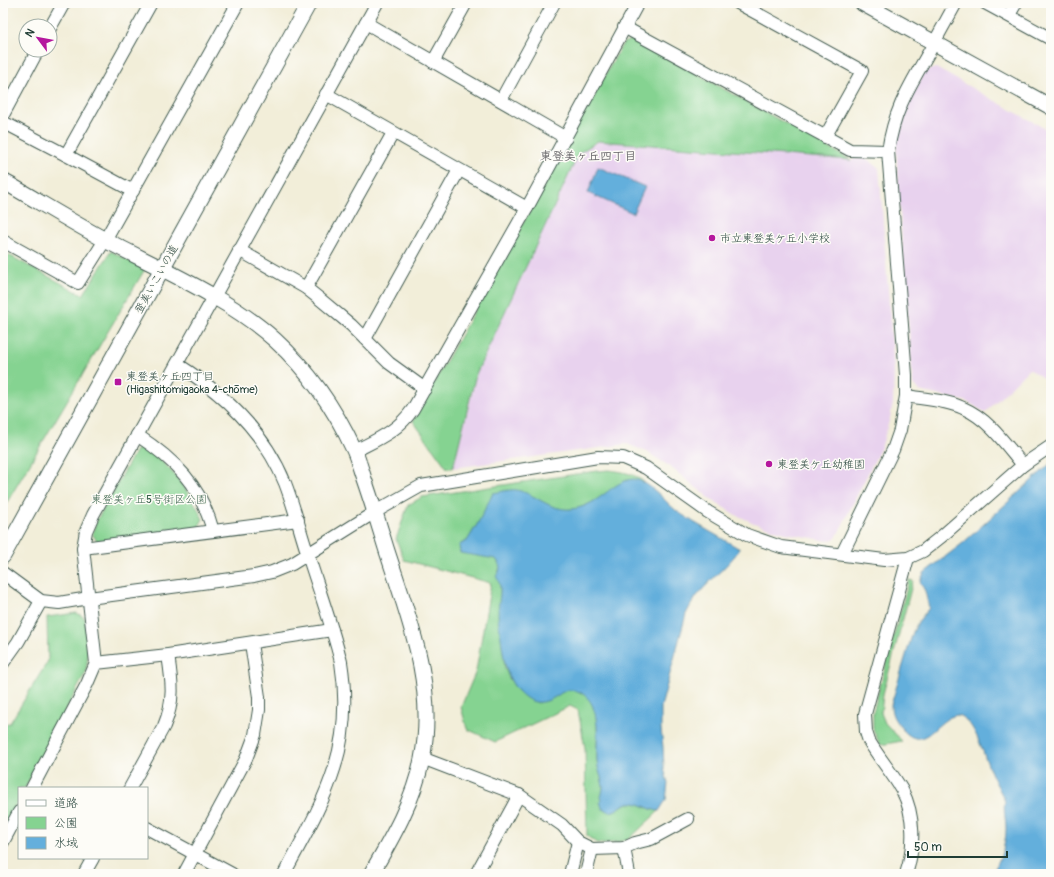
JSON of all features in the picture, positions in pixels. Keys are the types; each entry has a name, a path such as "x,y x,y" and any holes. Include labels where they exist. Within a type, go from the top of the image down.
{"street":[{"path":"56,18 64,3"},
{"path":"66,155 151,3"},
{"path":"3,241 78,283 133,191 238,3"},
{"name":"登美いこいの道","path":"3,556 309,3"},
{"path":"33,787 96,664 83,548 86,531 93,515 377,3"},
{"path":"433,62 466,3"},
{"path":"501,100 554,3"},
{"path":"354,451 386,435 402,423 413,409 566,138 638,3"},
{"path":"738,3 862,71 825,137"},
{"path":"862,3 1051,107"},
{"path":"842,554 892,450 900,430 906,396 901,305 888,151 890,136 903,97 956,3"},
{"path":"985,3 1051,39"},
{"path":"1009,15 1016,3"},
{"path":"366,23 566,138"},
{"path":"624,27 850,150 888,151"},
{"path":"3,115 34,58"},
{"path":"326,94 527,208"},
{"path":"3,122 133,191"},
{"path":"306,288 393,133"},
{"path":"365,339 459,170"},
{"path":"3,181 105,240 214,297 260,328 279,344 304,369 329,404 354,451 415,638 423,673 426,698 426,724 422,758 406,809 371,874"},
{"path":"239,250 306,288 337,312 389,363 425,389"},
{"path":"177,364 201,379 224,398 253,428 275,463 284,481 298,520 341,662 345,692 344,722 340,749 332,778 319,808 284,874"},
{"path":"906,396 952,404 972,412 988,424 1023,465"},
{"path":"137,435 163,453 183,473 194,487 202,502 213,531"},
{"path":"3,573 41,600 59,603 254,576 282,568 308,555 375,512 421,486 598,457 623,458 646,468 708,512 747,535 781,547 884,560 908,558 923,551 1023,465 1051,446"},
{"path":"83,548 298,520"},
{"path":"906,874 913,836 910,812 902,790 869,740 865,714 908,558"},
{"path":"3,664 18,642 41,600"},
{"path":"96,664 168,655 332,630"},
{"path":"184,874 246,759 255,735 259,710 259,698 251,643"},
{"path":"131,787 168,718 172,688 168,655"},
{"path":"422,758 520,795 562,825 578,842 592,849 624,848 650,839 688,820"},
{"path":"476,874 520,795"},
{"path":"3,842 18,814"},
{"path":"148,829 232,874"},
{"path":"570,874 578,842"},
{"path":"624,848 629,874"},
{"path":"586,874 592,849"},
{"path":"84,874 92,859"}],"shaded area":[{"path":"936,68 1051,132 1051,383 1029,369 985,413 965,401 919,391 913,384 896,142 904,113 925,71"},
{"name":"市立東登美ケ丘小学校","path":"599,141 851,160 863,156 879,168 894,370 893,404 882,445 836,538 828,541 781,532 754,523 734,514 712,500 669,466 647,452 627,444 453,468 476,374 579,153"}],"green space":[{"path":"634,39 851,160 598,141 579,153 476,374 453,468 447,468 413,421 623,43"},
{"path":"111,251 145,269 3,509 3,252 83,295"},
{"name":"東登美ヶ丘5号街区公園","path":"146,448 155,455 179,480 192,498 203,519 198,528 98,542 92,534 96,522 136,450"},
{"path":"609,470 633,475 638,477 646,484 634,480 623,482 589,504 570,510 561,510 551,507 534,497 478,523 467,541 459,545 497,559 500,567 498,573 500,583 502,643 505,668 509,678 517,690 538,703 562,692 571,690 584,694 591,701 596,720 598,768 603,785 600,803 610,812 628,803 640,804 659,811 628,840 597,843 587,836 585,748 578,710 570,706 495,742 467,729 461,707 476,671 491,583 404,560 396,539 408,505 422,497"},
{"path":"909,580 913,581 883,694 881,713 885,723 902,741 880,745 873,729 873,712"},
{"path":"77,613 85,618 88,655 86,672 26,787 18,787 18,801 3,829 3,724 10,723 48,661 47,617"}],"water":[{"path":"598,167 645,187 633,213 588,193"},
{"path":"1051,463 1051,874 992,874 1004,847 1006,829 1004,808 1005,801 974,730 969,723 957,715 950,717 924,737 918,738 911,736 903,730 896,721 893,716 891,705 913,632 918,622 929,608 925,591 920,582 924,573 963,543"},
{"path":"633,479 645,484 657,492 673,508 685,517 740,549 697,596 686,614 661,707 664,768 668,783 666,800 659,811 640,804 628,803 610,812 603,809 601,804 603,785 597,762 596,721 593,707 589,699 578,691 569,690 547,701 537,702 528,699 519,692 508,674 503,653 498,617 500,585 496,576 500,570 499,563 496,559 460,553 459,545 467,541 493,493 517,490 557,508 572,509 582,507 598,499 618,484"}],"place":[{"name":"市立東登美ケ丘小学校","path":"712,238"},
{"name":"東登美ヶ丘四丁目 (Higashitomigaoka 4-chōme)","path":"118,382"},
{"name":"東登美ケ丘幼稚園","path":"769,464"}],"district":[{"name":"東登美ヶ丘四丁目","path":"588,156"}]}
